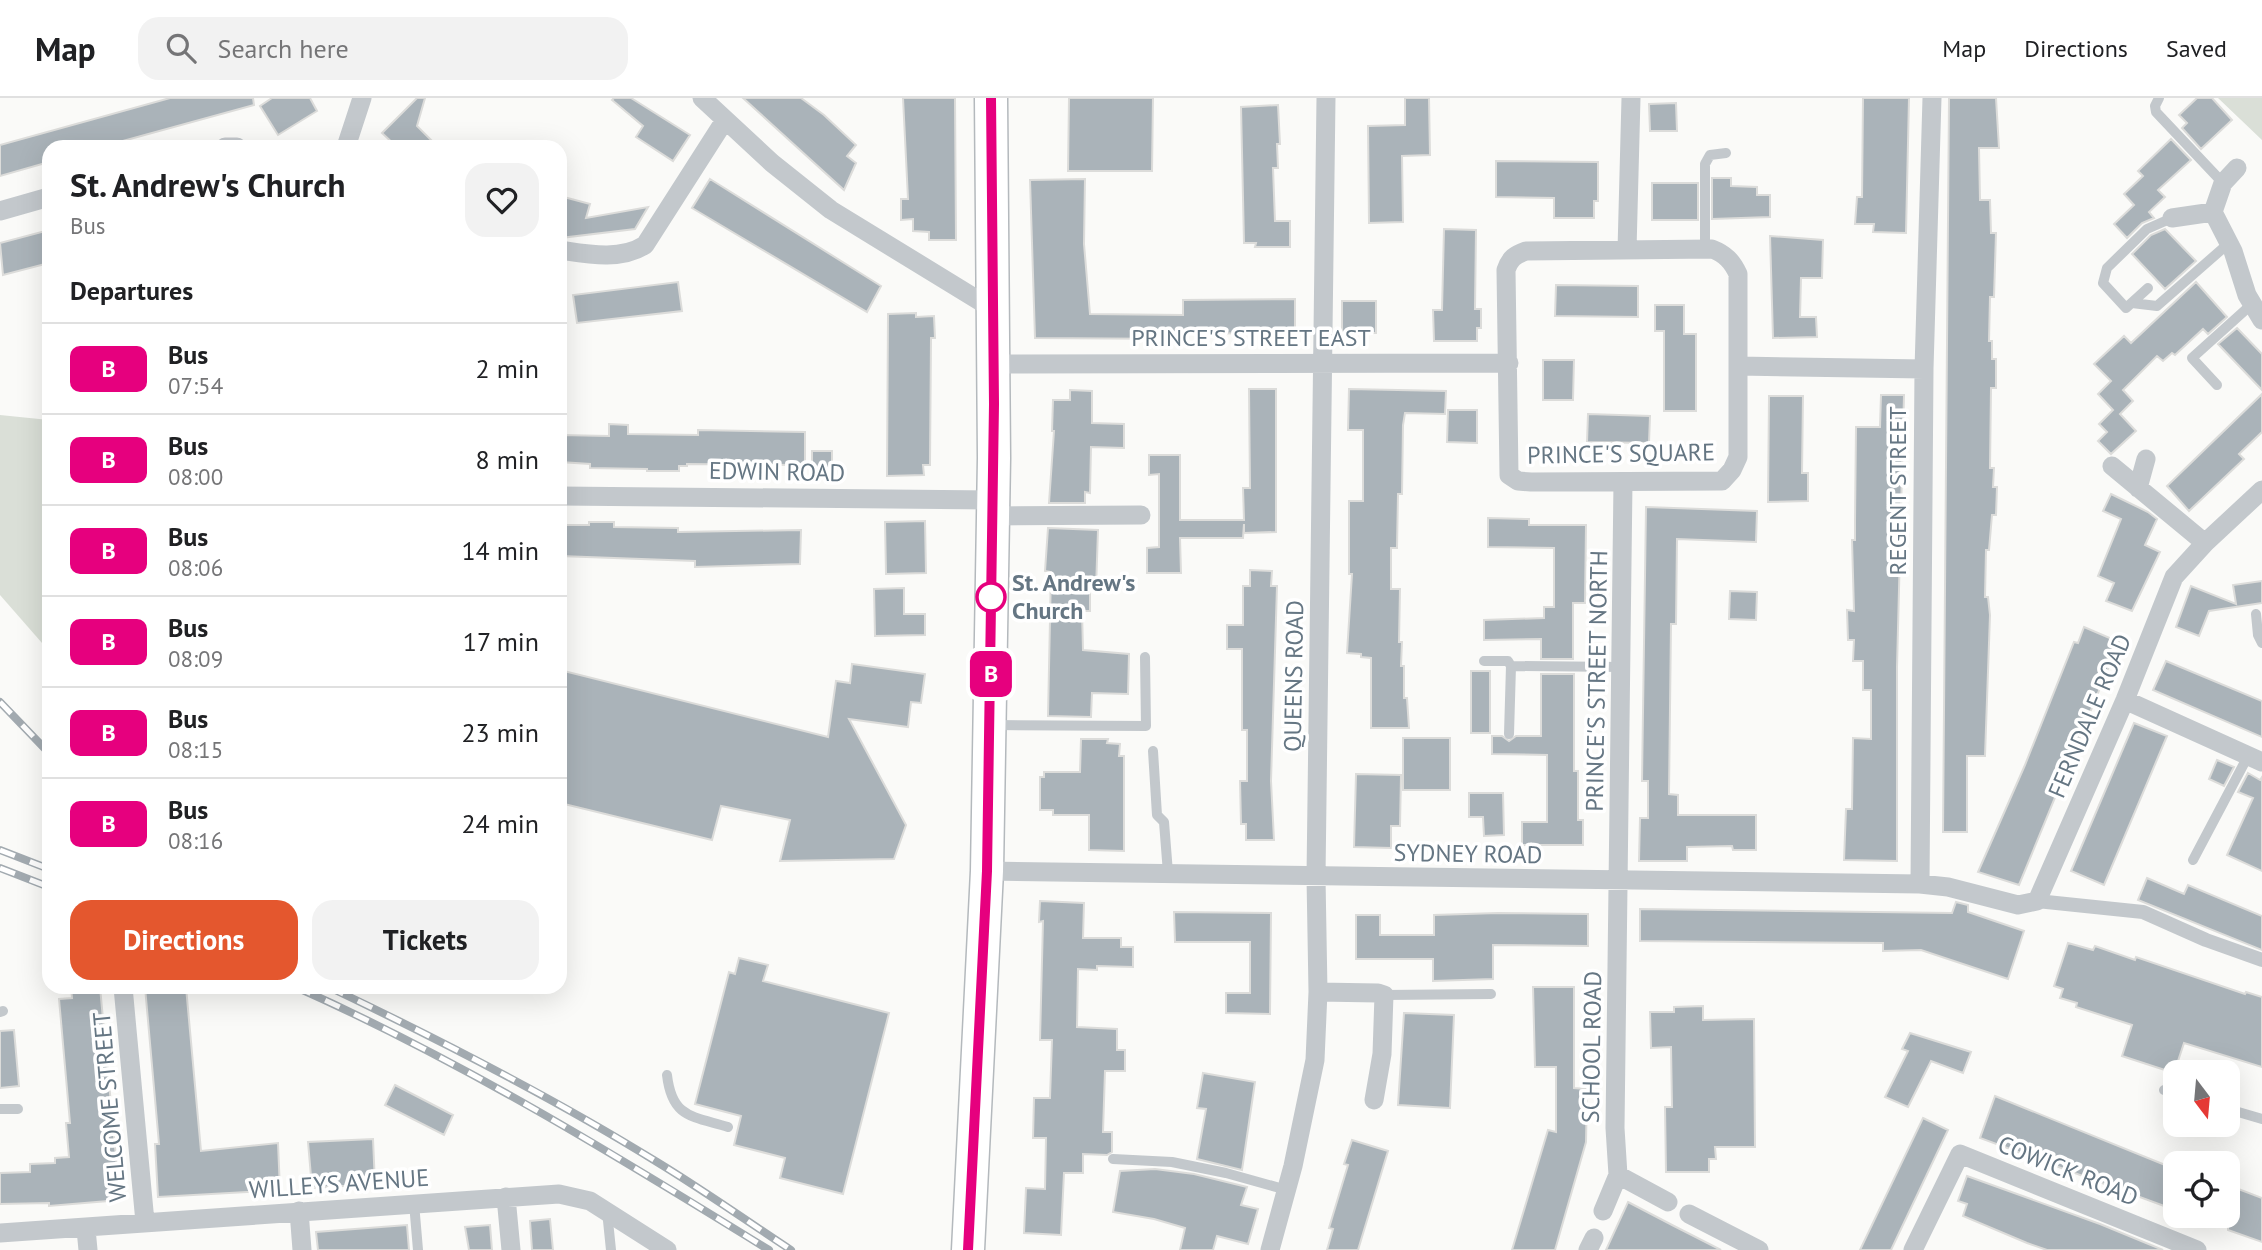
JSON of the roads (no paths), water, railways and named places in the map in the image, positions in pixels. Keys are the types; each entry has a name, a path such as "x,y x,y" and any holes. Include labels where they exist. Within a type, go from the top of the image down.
{"highway":[{"path":"968,1250 987,871 990,724 994,364 991,308 991,98"}],"street":[{"path":"348,140 362,98"},
{"path":"702,98 772,163 831,210 991,308"},
{"name":"QUEENS ROAD","path":"1270,1250 1287,1190 1315,1060 1318,992 1316,877 1326,98"},
{"path":"1627,250 1631,98"},
{"name":"REGENT STREET","path":"1920,884 1924,369 1932,98"},
{"path":"567,251 598,255 624,253 645,246 725,120"},
{"path":"2236,168 2223,183 2213,212 2229,243 2257,312"},
{"path":"0,211 42,199"},
{"path":"2172,218 2213,212"},
{"name":"PRINCE'S SQUARE","path":"1705,249 1723,253 1733,263 1738,274 1738,457 1722,481 1518,481 1509,475 1506,270 1515,255 1526,251 1627,250 1705,249"},
{"name":"PRINCE'S STREET EAST","path":"994,364 1509,363"},
{"path":"1739,366 1924,369"},
{"path":"2138,488 2146,459"},
{"path":"2112,466 2204,543"},
{"name":"PRINCE'S STREET NORTH","path":"1619,880 1623,482"},
{"name":"FERNDALE ROAD","path":"2037,901 2125,700 2174,577 2204,543 2262,490"},
{"name":"EDWIN ROAD","path":"567,496 993,508 1141,515"},
{"path":"2125,700 2255,759"},
{"name":"SYDNEY ROAD","path":"987,871 1920,884 1948,887 2018,905 2037,901"},
{"name":"SCHOOL ROAD","path":"1603,1211 1618,1175 1615,1128 1619,880"},
{"path":"2037,901 2143,912 2206,940 2262,960"},
{"path":"1318,992 1384,995 1382,1054 1374,1100"},
{"name":"WELCOME STREET","path":"124,994 145,1222"},
{"name":"COWICK ROAD","path":"1913,1250 1960,1154 2197,1250"},
{"path":"1618,1175 1668,1202"},
{"name":"WILLEYS AVENUE","path":"0,1233 559,1194 590,1201 667,1250"},
{"path":"506,1197 510,1250"},
{"path":"299,1211 303,1250"},
{"path":"1689,1214 1759,1250"},
{"path":"86,1229 88,1250"}],"lane":[{"path":"2159,98 2155,106 2156,112 2223,183"},
{"path":"1705,249 1705,164 1710,155 1726,153"},
{"path":"2148,288 2126,308 2103,283 2107,268 2147,229 2172,218"},
{"path":"2132,303 2157,306 2229,243"},
{"path":"2217,385 2192,358 2257,312"},
{"path":"2256,614 2258,635 2262,643"},
{"path":"990,724 1146,726 1145,657"},
{"path":"1484,661 1507,661 1511,666 1509,734"},
{"path":"1511,666 1621,667"},
{"path":"1153,751 1157,815 1164,822 1168,873"},
{"path":"2193,860 2255,759"},
{"path":"1384,995 1491,994"},
{"path":"667,1075 674,1106 683,1114 728,1127"},
{"path":"0,1109 18,1109"},
{"path":"2240,1113 2262,1119"},
{"path":"1112,1159 1172,1162 1287,1190"},
{"path":"414,1203 418,1250"},
{"path":"607,1211 611,1250"}],"railway":[{"path":"0,702 42,746"},
{"path":"0,850 42,866"},
{"path":"0,868 42,884"},
{"path":"311,994 478,1078 769,1250"},
{"path":"343,994 454,1049 577,1115 674,1173 791,1250"}],"place":[{"name":"St. Andrew's Church","path":"991,597"}]}
